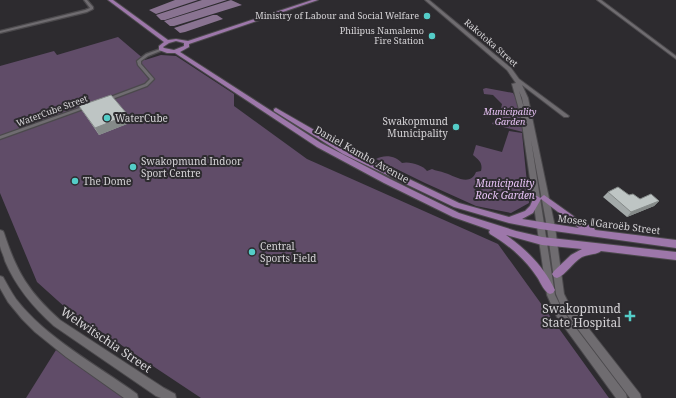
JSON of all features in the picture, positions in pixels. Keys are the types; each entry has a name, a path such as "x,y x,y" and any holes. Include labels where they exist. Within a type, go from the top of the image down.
{"main road":[{"path":"110,0 167,42"},
{"path":"182,46 310,0"},
{"path":"182,46 316,0"},
{"path":"161,50 161,46 167,42 176,40 182,46"},
{"name":"Daniel Kamho Avenue","path":"161,50 168,52 182,46"},
{"name":"Daniel Kamho Avenue","path":"182,46 270,107 346,152 457,205 509,220 540,226"},
{"name":"Daniel Kamho Avenue","path":"182,46 320,145 431,204 471,221 542,241 553,242"},
{"path":"509,220 528,214 540,199 576,222 599,233"},
{"path":"471,221 501,236 522,252 539,271 550,290"},
{"name":"Moses ǁGaroëb Street","path":"540,226 676,244"},
{"path":"553,242 676,256"},
{"path":"557,274 576,255 583,252 613,248"}],"street":[{"path":"0,32 86,11 92,8 85,0"},
{"name":"Rakotoka Street","path":"424,0 448,23 507,72 515,84 524,117 540,199 551,227 560,294 565,305 636,398"},
{"name":"Rakotoka Street","path":"427,0 509,69 517,78 525,98 540,199 540,226 542,241 550,290 554,304 622,398"},
{"path":"599,0 676,58"},
{"path":"603,0 676,54"},
{"name":"WaterCube Street","path":"103,101 151,82 152,79 139,64 139,61 147,55 161,50"},
{"path":"517,78 566,116"},
{"name":"WaterCube Street","path":"0,138 90,106"},
{"name":"Welwitschia Street","path":"0,233 14,270 26,291 43,310 57,323 160,395 171,398"},
{"path":"0,280 12,301 28,319 129,396"}],"green space":[{"path":"118,37 145,60 161,55 176,56 234,94 234,106 307,159 498,244 609,398 201,398 67,309 37,282 0,193 0,66 54,51 57,55"},
{"name":"Municipality Garden","path":"486,88 513,93 518,102 523,132 492,124 493,122 498,123 502,104 493,95 484,94 483,89"},
{"name":"Municipality Rock Garden","path":"509,131 522,133 529,203 511,213 476,206 376,159 379,157 390,156 402,163 419,165 427,171 432,169 466,180 470,179 476,172 481,171 480,162 473,155 476,145 502,152"},
{"path":"56,350 121,395 123,398 26,398"}],"shaded area":[{"path":"175,0 198,0 156,14 149,10"},
{"path":"202,0 227,0 165,20 161,20 156,15"},
{"path":"231,0 242,5 174,26 170,26 164,21"},
{"path":"217,15 223,19 180,33 174,28"}],"building":[{"name":"WaterCube","path":"111,95 128,115 95,128 79,106"},
{"path":"618,187 629,195 633,194 640,199 651,194 659,201 631,212 608,192"}],"place":[{"name":"Ministry of Labour and Social Welfare","path":"427,16"},
{"name":"Philipus Namalemo Fire Station","path":"432,36"},
{"name":"WaterCube","path":"107,118"},
{"name":"Swakopmund Municipality","path":"456,127"},
{"name":"Swakopmund Indoor Sport Centre","path":"133,167"},
{"name":"The Dome","path":"75,181"},
{"name":"Central Sports Field","path":"252,252"},
{"name":"Swakopmund State Hospital","path":"630,316"}]}
